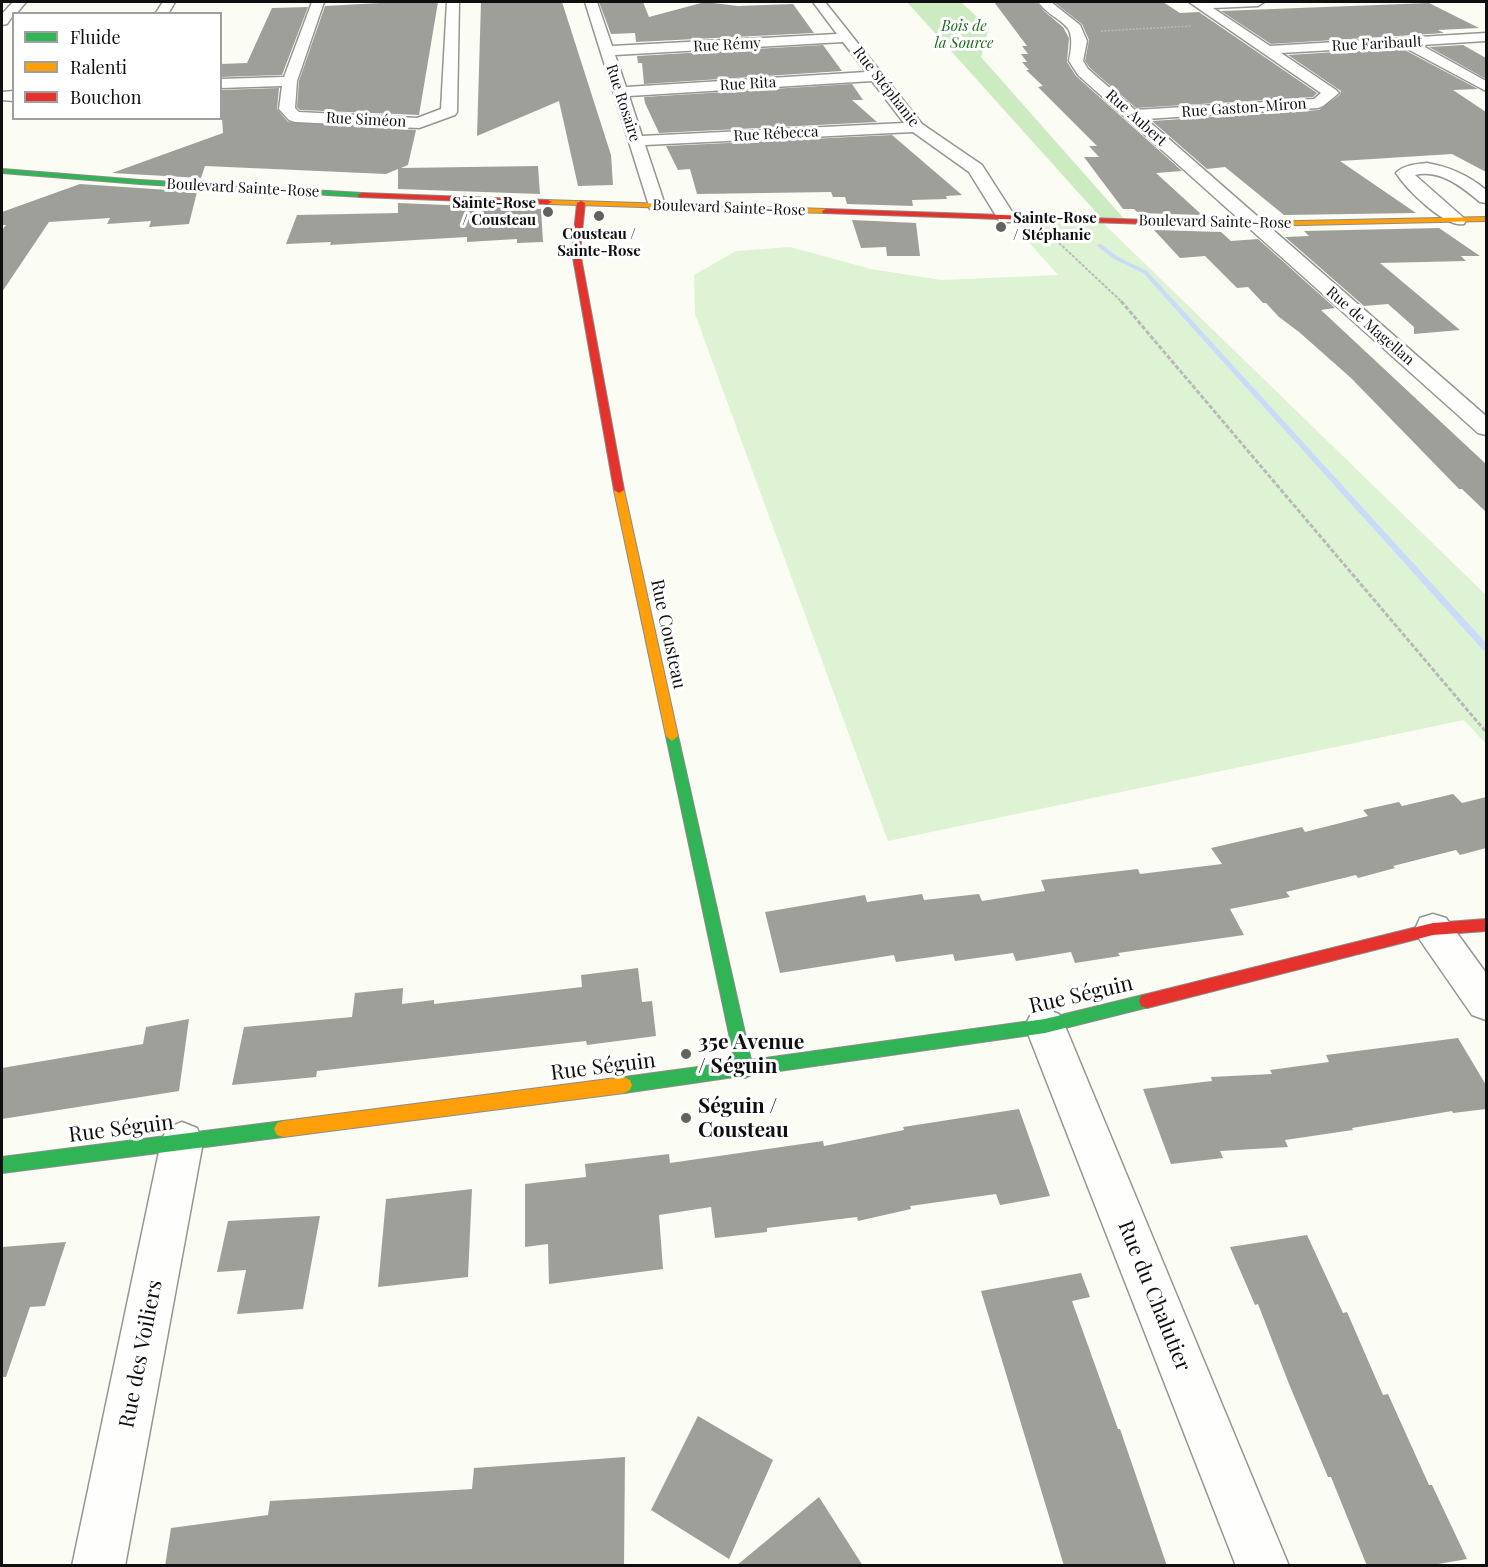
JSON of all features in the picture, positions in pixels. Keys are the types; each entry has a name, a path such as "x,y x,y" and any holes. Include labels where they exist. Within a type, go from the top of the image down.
{"street":[{"name":"Rue Siméon","path":"318,2 290,81 286,109 295,117 419,123 449,112 453,2"},
{"name":"Rue Rosaire","path":"591,2 656,205"},
{"name":"Rue Stéphanie","path":"819,2 916,127 976,170 1007,218"},
{"path":"1044,2 1072,25 1076,32"},
{"path":"1197,3 1258,2"},
{"name":"Rue Gaston-Miron","path":"1133,115 1318,103 1331,93 1197,3"},
{"path":"2,21 12,6"},
{"name":"Rue Aubert","path":"1076,32 1080,41 1076,61 1083,72 1254,224"},
{"name":"Rue Faribault","path":"1267,50 1486,37"},
{"name":"Rue Rémy","path":"607,51 848,38"},
{"path":"1406,42 1486,87"},
{"name":"Rue Rita","path":"620,92 877,76"},
{"path":"222,84 290,81"},
{"name":"Rue Rébecca","path":"635,141 916,127"},
{"path":"1457,220 1411,183 1405,173 1416,168 1430,168 1465,181 1486,198"},
{"name":"Boulevard Sainte-Rose","path":"2,171 265,190 1036,219 1254,224 1486,219"},
{"name":"Rue Cousteau","path":"581,203 576,252 614,468 745,1070"},
{"name":"Rue de Magellan","path":"1254,224 1486,428"},
{"name":"Rue Séguin","path":"2,1165 745,1070 1045,1026 1432,929 1486,926"},
{"path":"1432,929 1486,1003"},
{"name":"Rue du Chalutier","path":"1045,1026 1263,1566"},
{"name":"Rue des Voiliers","path":"98,1566 182,1142"}],"path":[{"path":"1076,32 1194,26 1225,22"},
{"path":"1036,219 1113,292 1146,329 1486,732"}],"green space":[{"name":"Bois de la Source","path":"907,2 961,2 989,28 981,57 1126,221 1103,220"},
{"path":"1007,218 1101,221 1486,595 1486,744 1464,720 888,841 695,314 694,275 736,251 790,247 871,269 941,280 1058,275"}],"building":[{"path":"438,2 419,115 300,110 297,107 299,81 325,6"},
{"path":"481,2 562,2 611,155 613,185 578,186 559,101 477,136"},
{"path":"599,2 643,2 649,17 705,2 738,6 793,4 814,33 636,42 635,33 611,34"},
{"path":"994,2 1036,2 1063,27 1069,38 1067,62 1076,76 1182,171 1156,173 1202,215 1138,213 1134,209 1123,209 1084,157 1099,157 1089,146 1097,146 1038,87 1043,86 1026,70 1029,70 1022,62 1027,62 1021,54 1028,54 1022,46 1027,46"},
{"path":"1054,2 1163,2 1180,13 1199,12 1317,93 1313,97 1136,108 1090,68 1085,61 1089,40 1082,24"},
{"path":"1429,3 1479,28 1438,30 1444,33 1271,44 1221,11"},
{"path":"308,7 282,75 222,77 222,64 247,63 272,8"},
{"path":"823,45 842,71 644,84 642,63 638,63 637,56"},
{"path":"1463,45 1486,58 1486,79 1429,47"},
{"path":"1401,48 1478,89 1453,90 1486,112 1486,172 1452,154 1340,161 1416,213 1284,215 1225,167 1207,169 1152,121 1319,110 1340,95 1341,91 1288,55"},
{"path":"852,84 863,100 852,100 877,122 659,133 644,97"},
{"path":"279,88 277,109 288,122 416,130 408,165 401,168 538,166 540,194 398,189 398,169 386,174 205,166 201,178 112,173 223,133 222,90"},
{"path":"892,135 962,195 946,196 947,199 912,200 913,206 847,204 845,197 833,197 831,192 697,194 690,169 678,170 666,146"},
{"path":"80,184 197,192 189,224 149,227 151,221 107,224 110,218 49,222 2,292 2,230 6,225 2,225 2,212"},
{"path":"398,203 541,209 543,242 517,243 517,239 467,242 467,237 330,245 331,242 286,244 297,215 398,213"},
{"path":"852,220 916,223 920,256 887,256 886,247 861,248"},
{"path":"1439,228 1480,256 1461,256 1466,261 1380,263 1460,330 1414,334 1414,327 1388,304 1364,306 1285,237 1309,236 1304,231"},
{"path":"1154,230 1221,232 1231,241 1258,239 1335,308 1321,310 1486,464 1486,512 1462,489 1459,489 1351,378 1279,317 1266,303 1263,303 1248,287 1237,288 1205,256 1180,258"},
{"path":"1453,794 1462,803 1486,797 1486,848 1460,855 1456,850 1393,866 1395,868 1358,878 1356,875 1286,892 1290,897 1230,909 1244,935 1118,953 1120,956 1075,963 1071,952 1016,961 1013,953 955,961 953,954 896,962 894,955 780,973 765,912 865,895 867,902 922,894 924,900 979,894 982,901 1045,891 1041,880 1138,869 1140,874 1222,864 1211,848 1302,827 1305,832 1368,816 1363,810 1399,802 1402,806"},
{"path":"638,968 642,1002 652,1001 656,1036 587,1045 586,1041 317,1071 316,1077 232,1085 244,1027 352,1017 355,993 403,988 402,1004 434,1000 434,1004 582,987 581,975"},
{"path":"189,1019 179,1091 2,1119 2,1068 143,1044 146,1027"},
{"path":"1458,1038 1486,1085 1486,1109 1453,1113 1452,1111 1285,1140 1288,1147 1220,1151 1223,1158 1171,1164 1143,1089 1212,1081 1211,1077 1272,1074 1270,1070 1329,1062 1326,1055"},
{"path":"1019,1109 1050,1196 1000,1205 996,1194 910,1206 911,1209 858,1221 857,1217 767,1228 767,1232 715,1238 711,1207 659,1215 663,1269 549,1284 548,1244 525,1247 525,1184 586,1177 585,1164 669,1154 670,1163 823,1141 824,1146 904,1130 903,1127"},
{"path":"472,1189 468,1277 378,1287 386,1199"},
{"path":"320,1216 303,1309 237,1314 246,1270 217,1272 228,1221"},
{"path":"1307,1235 1343,1313 1347,1312 1383,1395 1388,1394 1429,1485 1432,1485 1467,1559 1427,1566 1367,1566 1331,1477 1328,1477 1289,1384 1258,1304 1255,1305 1230,1247"},
{"path":"66,1242 45,1306 30,1307 6,1377 2,1377 2,1247"},
{"path":"1081,1273 1090,1297 1072,1301 1118,1429 1120,1429 1167,1566 1064,1566 981,1291"},
{"path":"698,1416 773,1460 729,1559 651,1510"},
{"path":"625,1457 624,1566 165,1566 171,1528 268,1515 270,1501 472,1489 474,1468"},
{"path":"819,1497 863,1566 736,1566"}],"waterway":[{"path":"1099,245 1116,258 1145,272 1486,648"}],"traffic: fast":[{"path":"2,171 362,195"},
{"path":"672,736 745,1070"},
{"path":"624,1085 1045,1026 1147,1001"},
{"path":"2,1165 283,1129"}],"traffic: slow":[{"path":"548,202 826,211"},
{"path":"1178,223 1254,224 1486,219"},
{"path":"619,490 672,736"},
{"path":"283,1129 624,1085"}],"traffic: jam":[{"path":"362,195 548,202"},
{"path":"581,203 576,252 619,490"},
{"path":"826,211 1178,223"},
{"path":"1147,1001 1433,929 1486,925"}],"place":[{"name":"Sainte-Rose / Cousteau","path":"548,212"},
{"name":"Cousteau / Sainte-Rose","path":"599,216"},
{"name":"Sainte-Rose / Stéphanie","path":"1001,227"},
{"name":"35e Avenue / Séguin","path":"686,1054"},
{"name":"Séguin / Cousteau","path":"686,1118"}]}
